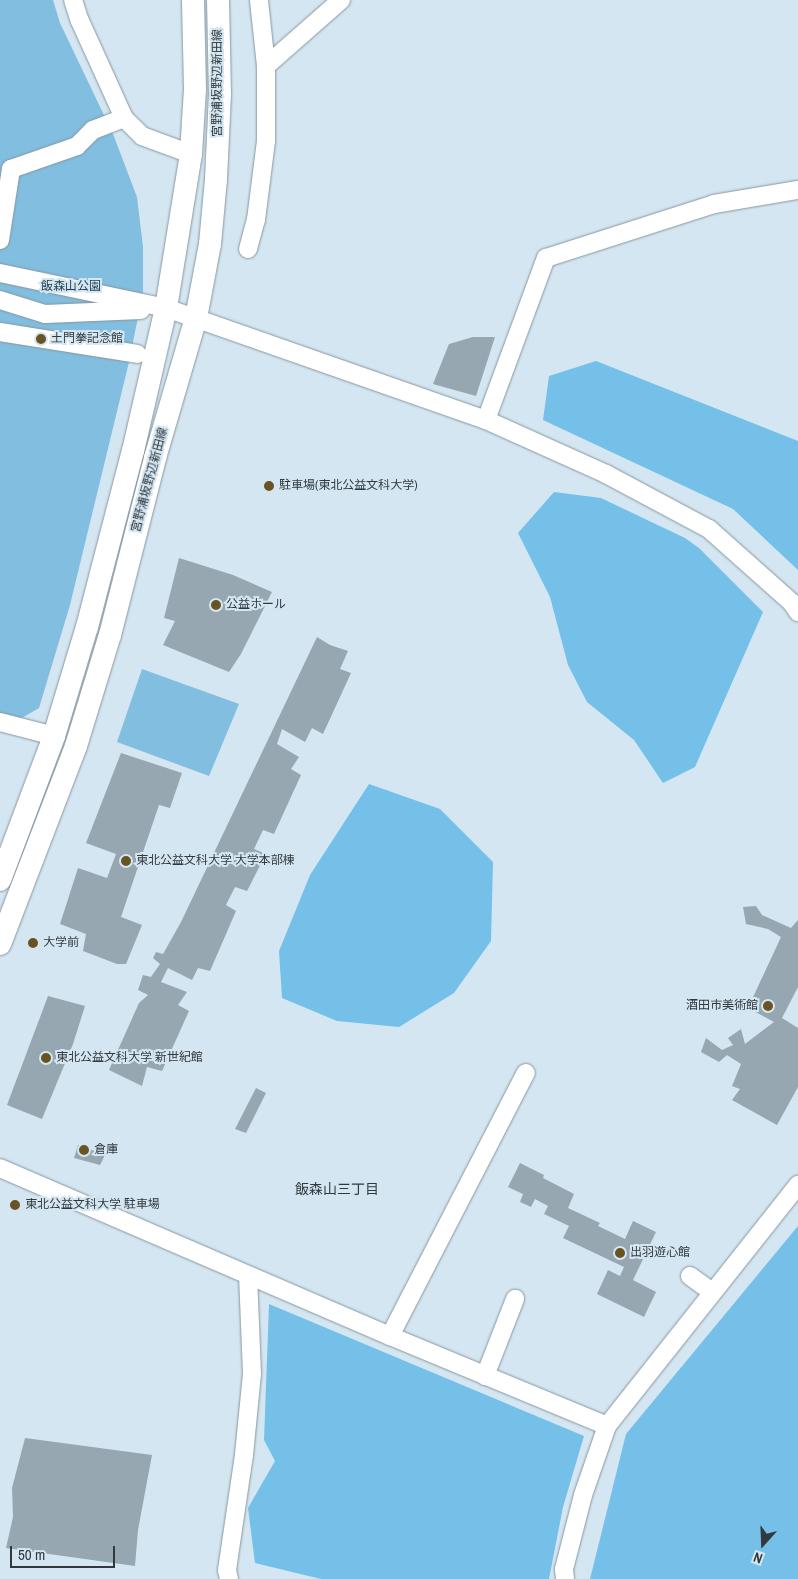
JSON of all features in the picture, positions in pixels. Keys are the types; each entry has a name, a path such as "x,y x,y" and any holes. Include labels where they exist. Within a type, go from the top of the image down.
{"main road":[{"name":"宮野浦坂野辺新田線","path":"0,880 54,736 95,599 133,451 166,308 191,154 195,89 193,0"},
{"name":"宮野浦坂野辺新田線","path":"0,944 76,746 110,635 155,458 196,318 210,244 216,179 220,95 218,0"}],"street":[{"path":"74,0 80,21 124,118 142,136 191,154"},
{"path":"248,249 258,204 266,142 266,66 259,0"},
{"path":"266,66 341,0"},
{"path":"0,240 11,170 77,146 93,130 124,118"},
{"path":"486,420 546,258 714,204 798,190"},
{"path":"0,273 166,308 486,420 606,474 709,530 792,603 798,612"},
{"path":"0,300 44,314 166,308"},
{"path":"0,332 137,354"},
{"path":"0,722 54,736"},
{"path":"390,1336 526,1073"},
{"path":"0,1168 248,1276 607,1426"},
{"path":"565,1579 564,1569 583,1495 607,1426 798,1185"},
{"path":"226,1576 244,1455 252,1374 248,1276"},
{"path":"690,1276 712,1292"},
{"path":"485,1376 515,1299"}],"green space":[{"name":"飯森山公園","path":"0,0 53,0 60,23 113,134 137,197 143,247 143,292 129,362 70,605 39,708 20,719 0,714"},
{"path":"142,669 239,704 209,776 117,742"}],"shaded area":[{"path":"596,361 798,441 798,570 733,509 543,420 549,376"},
{"path":"554,492 601,498 685,538 699,548 763,612 695,767 663,783 634,740 587,702 568,665 550,597 518,533"},
{"path":"369,784 440,809 493,862 491,941 454,993 399,1027 337,1021 282,998 279,951 310,875"},
{"path":"798,1226 798,1579 590,1579 626,1434"},
{"path":"269,1304 584,1436 563,1507 549,1579 321,1579 255,1563 248,1508 275,1461 264,1440"}],"building":[{"path":"473,337 495,337 476,396 433,384 449,344"},
{"name":"公益ホール","path":"179,558 233,575 272,592 241,654 229,672 163,645 175,621 164,618"},
{"path":"317,637 330,645 348,651 340,669 351,673 323,734 312,728 305,742 282,729 277,744 299,757 291,769 301,775 274,834 263,830 254,849 266,854 247,891 235,887 226,905 236,911 210,971 198,968 192,980 168,968 161,982 187,992 178,1005 189,1011 162,1071 147,1067 142,1086 109,1070 139,1003 148,995 138,990 143,975 151,977 160,964 153,958 156,952 163,954 181,922"},
{"name":"東北公益文科大学 大学本部棟","path":"121,753 182,773 170,808 159,805 121,917 142,925 126,964 117,964 83,951 86,934 60,924 78,868 107,878 116,854 86,843"},
{"path":"756,906 762,915 791,928 798,920 798,987 782,1018 798,1028 798,1087 777,1125 732,1100 740,1089 732,1086 741,1064 727,1055 719,1062 701,1052 706,1038 722,1050 733,1045 728,1038 741,1029 745,1044 774,1022 748,1008 781,937 768,929 746,924 743,907"},
{"name":"東北公益文科大学 新世紀館","path":"48,996 85,1006 73,1044 42,1119 7,1105"},
{"path":"256,1088 266,1093 246,1133 235,1129"},
{"name":"倉庫","path":"78,1145 105,1155 100,1165 74,1158"},
{"name":"出羽遊心館","path":"520,1163 544,1175 543,1178 574,1194 568,1208 600,1223 598,1226 625,1239 633,1221 656,1232 633,1280 656,1292 644,1317 597,1294 608,1270 620,1276 624,1267 563,1238 569,1226 544,1214 548,1206 535,1199 531,1207 520,1202 523,1194 508,1187"},
{"path":"25,1438 152,1455 138,1530 135,1566 6,1548 13,1517 12,1488"}],"place":[{"name":"土門拳記念館","path":"41,339"},
{"name":"駐車場(東北公益文科大学)","path":"269,486"},
{"name":"公益ホール","path":"216,605"},
{"name":"東北公益文科大学 大学本部棟","path":"126,861"},
{"name":"大学前","path":"33,943"},
{"name":"酒田市美術館","path":"768,1006"},
{"name":"東北公益文科大学 新世紀館","path":"46,1058"},
{"name":"倉庫","path":"84,1150"},
{"name":"東北公益文科大学 駐車場","path":"15,1205"},
{"name":"出羽遊心館","path":"620,1253"}],"district":[{"name":"飯森山三丁目","path":"337,1189"}]}
